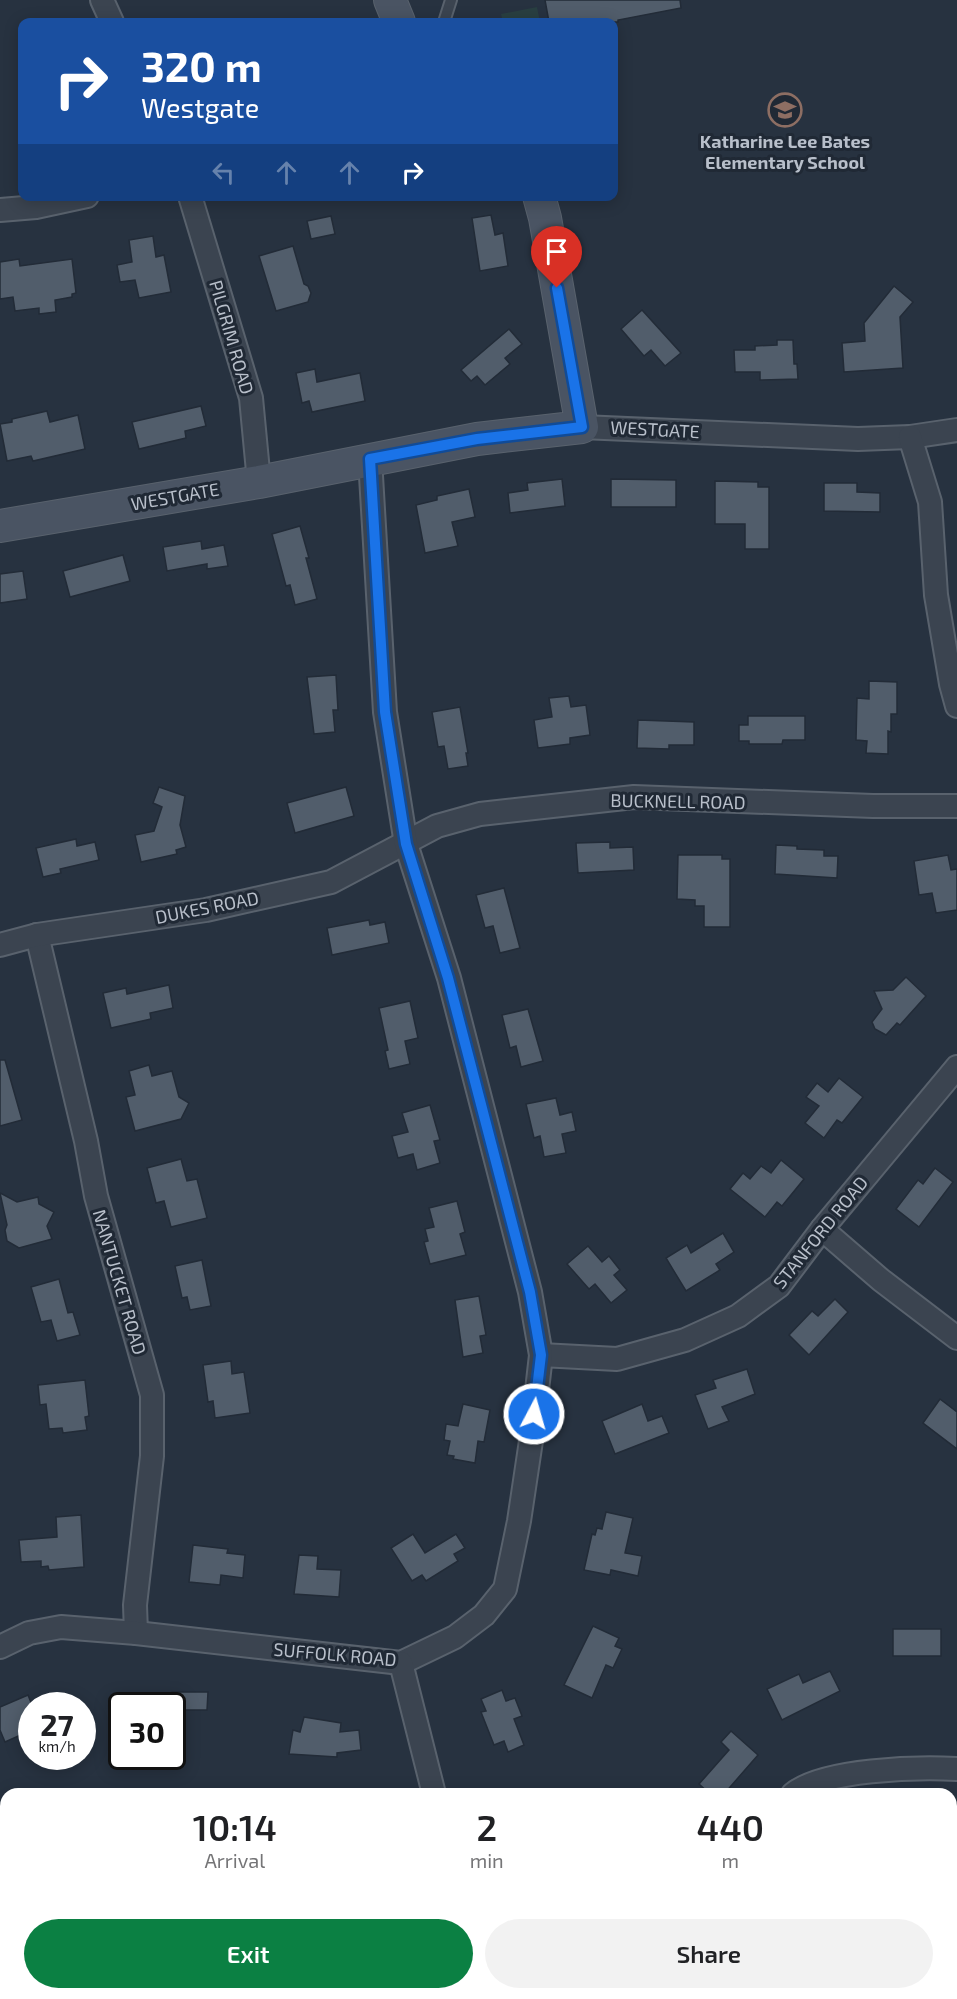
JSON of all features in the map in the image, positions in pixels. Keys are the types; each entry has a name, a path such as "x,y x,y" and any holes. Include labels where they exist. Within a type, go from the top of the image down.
{"street":[{"path":"102,0 110,18"},
{"path":"390,0 397,18"},
{"path":"0,210 36,207 64,201"},
{"name":"PILGRIM ROAD","path":"192,201 251,398 258,482"},
{"path":"540,201 582,427"},
{"name":"WESTGATE","path":"0,526 258,482 477,439 582,427 858,439 910,437 957,430"},
{"path":"910,437 930,502 936,595 951,684 957,706"},
{"name":"SUFFOLK ROAD","path":"0,1647 28,1633 61,1627 136,1633 401,1663 455,1637 484,1615 505,1589 519,1521 541,1355 530,1292 452,989 406,844 385,712 370,459"},
{"name":"BUCKNELL ROAD","path":"406,844 437,826 480,814 634,797 873,806 957,806"},
{"name":"DUKES ROAD","path":"0,945 37,935 206,910 331,882 406,844"},
{"name":"NANTUCKET ROAD","path":"37,935 86,1141 96,1196 152,1395 152,1456 135,1605 136,1633"},
{"name":"STANFORD ROAD","path":"541,1355 617,1359 685,1340 738,1316 779,1286 822,1229 957,1067"},
{"path":"822,1229 881,1280 957,1338"},
{"path":"401,1663 432,1788"},
{"path":"802,1788 823,1779 918,1767 957,1769"}],"lane":[{"path":"445,18 451,0"}],"green space":[{"path":"537,7 539,18 502,18 501,14"}],"building":[{"path":"545,0 680,0 681,8 618,20 618,18 548,18"},
{"path":"491,215 495,235 503,233 508,266 480,271 472,218"},
{"path":"331,216 335,234 311,239 307,221"},
{"path":"153,236 156,257 164,255 171,292 139,298 135,280 120,282 117,265 132,262 129,240"},
{"path":"293,246 304,284 308,286 311,293 308,302 276,311 259,256"},
{"path":"19,259 20,266 72,259 76,293 72,294 72,297 55,300 56,312 39,314 39,308 15,311 13,297 0,299 0,262"},
{"path":"894,286 913,302 900,317 903,368 844,372 842,343 865,341 864,323"},
{"path":"642,310 681,353 665,366 651,350 644,356 621,329"},
{"path":"509,329 522,344 505,358 510,364 485,385 477,376 471,381 461,370"},
{"path":"777,340 793,340 794,364 797,364 798,379 760,380 760,372 735,372 734,350 755,350 755,346 777,345"},
{"path":"315,369 317,382 360,373 365,401 312,412 309,401 302,403 296,373"},
{"path":"201,406 206,426 185,431 186,438 139,449 132,422"},
{"path":"47,411 50,422 78,415 85,449 33,461 31,456 7,461 0,424"},
{"path":"562,479 565,506 510,513 508,493 528,490 527,483"},
{"path":"611,479 676,480 676,507 611,507"},
{"path":"715,481 758,482 758,487 769,487 769,549 745,549 745,524 715,524"},
{"path":"824,483 857,483 857,492 880,493 880,512 824,511"},
{"path":"469,489 475,517 452,522 458,546 425,553 416,505 437,500 437,496"},
{"path":"300,526 317,599 295,605 290,585 286,586 272,534"},
{"path":"201,541 202,549 224,545 228,566 207,569 207,564 167,571 163,547"},
{"path":"123,555 130,581 70,597 63,571"},
{"path":"23,571 27,599 0,603 0,574"},
{"path":"336,675 338,710 333,710 335,732 314,734 307,677"},
{"path":"869,681 897,682 897,714 891,714 888,754 866,753 867,741 856,740 857,698 869,699"},
{"path":"569,696 571,707 586,705 590,735 570,738 570,744 538,748 534,720 552,717 549,698"},
{"path":"460,707 468,766 448,769 444,746 438,747 432,712"},
{"path":"748,716 805,716 805,740 783,740 782,744 749,744 749,741 739,741 739,725 748,725"},
{"path":"638,720 694,722 694,745 669,745 669,749 637,748"},
{"path":"159,787 185,796 180,825 186,847 176,850 177,854 141,862 135,835 154,831 162,807 153,803"},
{"path":"346,787 354,816 295,833 287,803"},
{"path":"76,839 77,846 95,842 99,860 60,869 61,873 43,877 36,848"},
{"path":"610,842 610,848 633,847 634,870 578,873 576,843"},
{"path":"776,845 797,846 797,849 824,850 824,856 838,856 837,878 775,874"},
{"path":"678,855 722,855 722,859 730,859 730,927 704,927 704,906 695,906 695,900 677,899"},
{"path":"948,855 951,870 957,869 957,910 936,913 932,893 919,895 914,861"},
{"path":"504,888 520,948 500,953 493,926 485,928 476,895"},
{"path":"369,920 370,925 385,922 389,943 332,955 327,928"},
{"path":"906,977 926,996 900,1025 897,1023 886,1035 875,1029 872,1022 882,1009 874,991 893,990"},
{"path":"169,985 173,1008 150,1013 151,1019 111,1028 103,993 126,988 127,994"},
{"path":"410,1001 418,1038 405,1041 410,1064 389,1069 385,1051 388,1050 379,1008"},
{"path":"528,1009 543,1061 521,1067 516,1046 510,1048 502,1015"},
{"path":"0,1060 5,1060 22,1120 0,1126"},
{"path":"149,1065 152,1076 172,1071 179,1097 189,1103 181,1119 135,1131 126,1097 135,1095 129,1071"},
{"path":"839,1078 863,1097 842,1123 837,1120 824,1138 805,1123 819,1106 806,1097 817,1083 828,1092"},
{"path":"556,1098 560,1115 572,1112 576,1131 562,1134 566,1153 544,1157 540,1136 534,1138 526,1104"},
{"path":"430,1105 440,1140 434,1141 440,1163 417,1170 413,1154 398,1158 392,1136 408,1132 402,1113"},
{"path":"181,1159 187,1181 197,1179 207,1218 171,1227 164,1201 156,1203 147,1168"},
{"path":"781,1160 804,1179 782,1206 777,1202 765,1217 730,1189 743,1173 750,1179 761,1166 771,1173"},
{"path":"935,1168 953,1182 919,1227 896,1209 918,1180 923,1184"},
{"path":"0,1193 17,1202 38,1197 39,1204 54,1212 47,1226 52,1239 19,1248 7,1241 5,1230 7,1225"},
{"path":"457,1201 465,1232 460,1234 466,1255 430,1264 424,1242 428,1241 425,1229 434,1227 429,1208"},
{"path":"723,1233 734,1252 716,1264 720,1270 686,1291 666,1258 687,1245 691,1253"},
{"path":"588,1246 602,1262 609,1256 620,1270 614,1275 627,1290 611,1303 595,1284 589,1289 567,1264"},
{"path":"202,1260 211,1306 190,1310 187,1297 182,1298 175,1266"},
{"path":"59,1279 68,1313 73,1312 80,1335 57,1341 51,1320 41,1322 31,1287"},
{"path":"479,1296 486,1335 480,1336 483,1353 463,1357 455,1300"},
{"path":"835,1299 848,1312 809,1355 789,1335 812,1311 818,1316"},
{"path":"231,1361 232,1374 244,1372 250,1413 215,1418 213,1401 208,1402 203,1365"},
{"path":"747,1369 755,1394 722,1407 729,1421 708,1429 695,1395 716,1388 713,1380"},
{"path":"85,1380 89,1416 85,1417 87,1430 63,1433 62,1428 49,1429 46,1404 40,1405 38,1385"},
{"path":"940,1399 957,1412 957,1449 923,1423"},
{"path":"463,1404 490,1410 484,1442 478,1441 475,1463 453,1459 454,1456 447,1455 450,1441 444,1440 446,1424 458,1426"},
{"path":"642,1404 648,1421 662,1416 669,1433 615,1454 602,1421"},
{"path":"606,1512 633,1518 625,1553 642,1556 638,1576 611,1570 610,1575 584,1570 592,1534 595,1535 597,1528 602,1529"},
{"path":"81,1515 84,1567 49,1570 48,1566 41,1567 41,1561 21,1562 19,1540 57,1537 56,1517"},
{"path":"413,1534 425,1553 456,1534 465,1548 454,1554 458,1561 426,1581 422,1575 412,1581 391,1548"},
{"path":"193,1545 228,1549 227,1553 245,1555 243,1578 221,1575 220,1585 189,1582"},
{"path":"299,1555 318,1556 317,1569 341,1570 339,1597 294,1594"},
{"path":"593,1626 619,1638 615,1646 622,1649 613,1668 606,1665 592,1698 564,1685"},
{"path":"893,1629 941,1629 941,1656 893,1656"},
{"path":"830,1671 840,1691 782,1720 767,1689 799,1674 803,1683"},
{"path":"502,1690 506,1701 515,1698 522,1716 514,1719 524,1745 508,1752 504,1741 494,1745 481,1712 486,1711 481,1699"},
{"path":"186,1692 208,1692 207,1710 186,1710"},
{"path":"18,1699 18,1736 5,1742 0,1730 0,1707"},
{"path":"304,1717 341,1723 340,1732 359,1730 361,1750 337,1753 337,1757 289,1754 293,1730 300,1732"},
{"path":"731,1731 758,1755 729,1788 703,1788 699,1784 729,1750 721,1742"}],"place":[{"name":"Katharine Lee Bates Elementary School","path":"785,110"}],"route":[{"path":"534,1414 541,1355 530,1292 448,978 406,844 385,712 370,459 477,439 582,427 557,288"}]}
